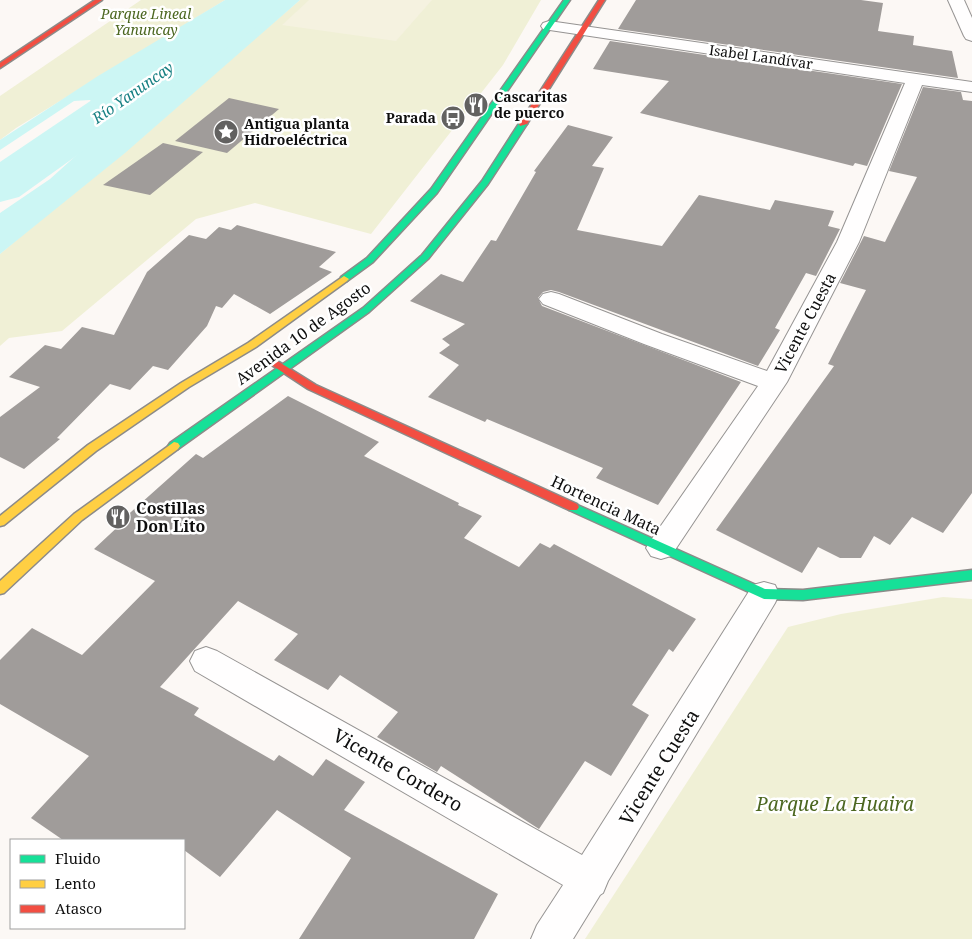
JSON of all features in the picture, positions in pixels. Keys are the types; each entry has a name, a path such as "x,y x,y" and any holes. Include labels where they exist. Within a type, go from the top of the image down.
{"main road":[{"path":"0,66 99,0"},
{"name":"Avenida 10 de Agosto","path":"0,522 92,448 185,385 252,345 370,260 407,222 455,162 567,0"},
{"name":"Avenida 10 de Agosto","path":"0,589 78,517 141,469 366,310 425,257 485,182 602,0"},
{"name":"Hortencia Mata","path":"252,345 283,370 312,387 764,594 803,595 972,575"}],"street":[{"path":"956,0 972,36"},
{"name":"Isabel Landívar","path":"549,26 972,87"},
{"name":"Vicente Cuesta","path":"661,548 774,382 848,242 915,80"},
{"path":"551,299 653,339 774,382"},
{"name":"Vicente Cuesta","path":"551,939 590,880 764,594"},
{"name":"Vicente Cordero","path":"206,661 590,880"}],"green space":[{"name":"Parque Lineal Yanuncay","path":"141,0 225,0 16,128 0,140 0,96"},
{"path":"300,0 541,0 503,65 371,234 255,203 196,219 62,331 9,338 0,346 0,254"},
{"name":"Parque La Huaira","path":"943,597 972,599 972,939 585,939 788,627 841,614"}],"shaded area":[{"path":"309,0 432,0 396,41 282,25"}],"water":[{"path":"225,0 300,0 125,153 0,254 0,213 50,179 110,125 90,100 74,101 0,150 0,140 98,76"}],"building":[{"path":"636,0 861,0 883,3 878,31 914,36 913,45 952,51 958,78 618,29"},
{"path":"610,41 902,84 867,166 855,163 853,166 640,113 669,81 593,69"},
{"path":"923,87 961,92 963,100 972,101 972,493 943,533 912,517 890,545 874,536 861,558 840,558 818,547 802,573 716,530 834,366 828,364 866,290 840,283 864,236 885,242 917,177 889,171"},
{"path":"229,98 279,109 227,153 175,141"},
{"path":"568,125 613,137 592,166 604,168 577,230 662,246 699,195 770,210 775,200 834,211 828,226 840,229 816,276 806,273 775,328 780,330 758,366 559,292 551,290 543,292 538,298 542,306 741,382 658,505 596,478 603,468 487,419 485,422 428,397 459,365 439,353 450,345 442,339 465,324 410,301 441,274 463,282 491,240 496,241 536,172 534,171"},
{"path":"163,143 203,152 150,195 103,185"},
{"path":"237,225 336,252 319,267 332,272 270,314 234,294 222,308 216,306 207,326 168,370 153,366 130,390 110,384 57,438 60,439 24,469 0,457 0,417 40,387 9,377 45,345 61,349 82,327 114,335 147,272 189,235 206,239 219,227 231,230"},
{"path":"288,396 379,442 364,456 482,516 464,538 519,567 540,543 550,548 554,544 696,619 673,652 669,649 632,705 649,715 611,776 585,761 539,829 441,766 437,772 377,737 398,712 340,675 328,690 274,660 298,634 238,601 160,687 199,708 194,715 274,761 279,755 313,776 326,759 365,782 344,810 498,894 474,939 299,939 351,858 277,810 220,877 185,851 185,839 62,839 31,818 89,756 0,704 0,660 32,628 82,655 155,581 94,549 124,521 122,520 196,454 203,458"}],"waterway":[{"name":"Río Yanuncay","path":"0,186 267,0"}],"traffic: fast":[{"path":"344,279 370,260 434,191 567,0"},
{"path":"174,446 366,310 425,257 485,182 523,124"},
{"path":"573,507 764,594 803,595 972,575"}],"traffic: slow":[{"path":"0,522 92,448 185,385 252,345 344,279"},
{"path":"0,589 78,517 174,446"}],"traffic: jam":[{"path":"0,66 99,0"},
{"path":"523,124 602,0"},
{"path":"271,360 312,387 573,507"}],"place":[{"name":"Cascaritas de puerco","path":"476,105"},
{"name":"Parada","path":"453,118"},
{"name":"Antigua planta Hidroeléctrica","path":"226,132"},
{"name":"Costillas Don Lito","path":"118,517"}]}
